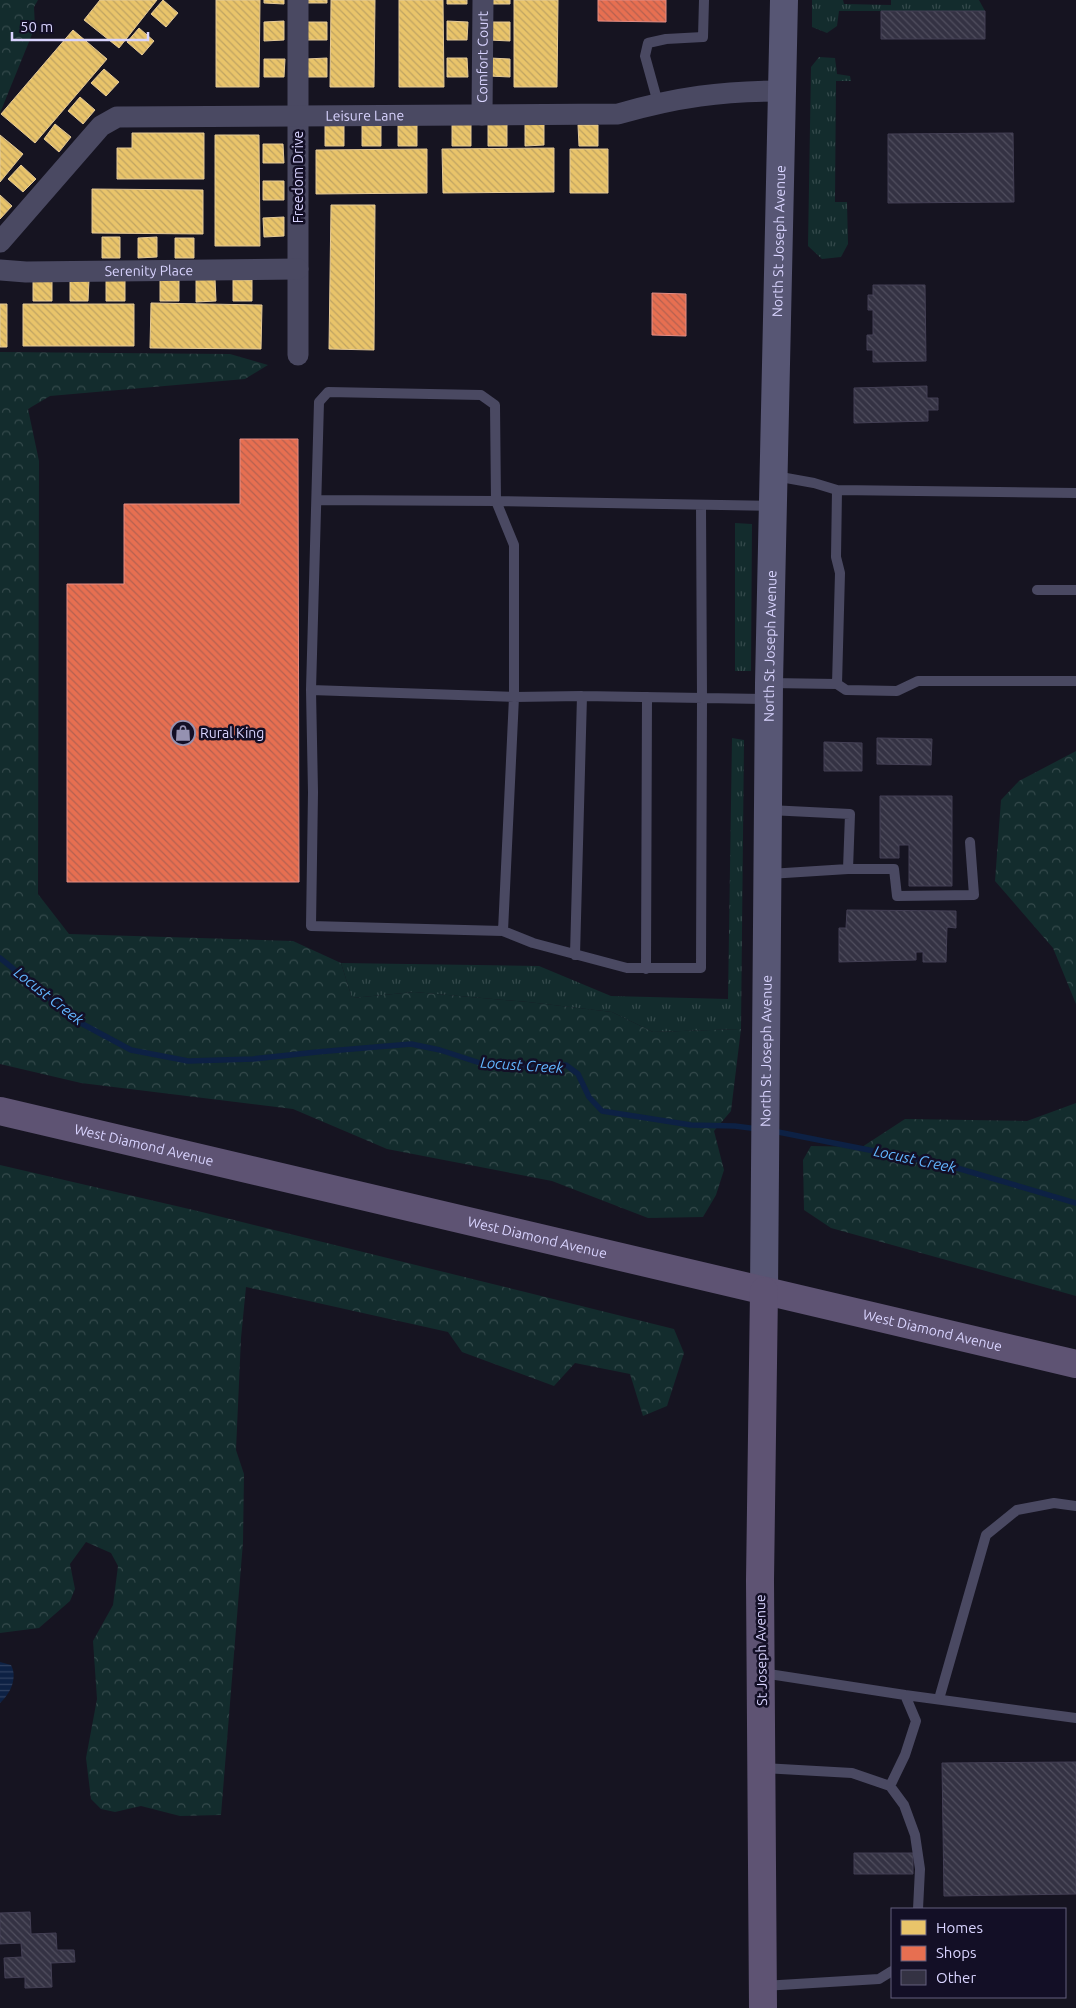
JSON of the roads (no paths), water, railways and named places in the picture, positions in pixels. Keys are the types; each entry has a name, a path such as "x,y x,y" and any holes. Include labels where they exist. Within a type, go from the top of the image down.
{"main road":[{"name":"North St Joseph Avenue","path":"764,1292 769,691 784,0"},
{"name":"West Diamond Avenue","path":"0,1111 1076,1364"},
{"name":"St Joseph Avenue","path":"763,1997 760,1581 764,1292"}],"street":[{"name":"Freedom Drive","path":"298,0 298,354"},
{"name":"Comfort Court","path":"482,0 482,115"},
{"name":"Leisure Lane","path":"0,242 101,126 108,120 126,116 618,114 698,95 783,91"},
{"name":"Serenity Place","path":"0,270 26,272 298,269"}],"lane":[{"path":"658,103 645,56 648,43 666,39 703,37 704,0"},
{"path":"503,931 514,697 514,545 496,502 495,405 481,394 328,392 319,402 311,690 313,792 312,926 503,931 534,943 627,968 702,968 700,505"},
{"path":"774,476 814,483 837,490 1076,493"},
{"path":"837,490 836,557 840,573 837,684"},
{"path":"317,500 774,506"},
{"path":"1037,590 1076,590"},
{"path":"311,690 514,697 702,698 837,684 846,690 897,691 918,681 1076,681"},
{"path":"575,955 582,696"},
{"path":"646,968 647,697"},
{"path":"768,810 850,814 848,869"},
{"path":"767,874 848,869 894,869 897,896 974,895 970,842"},
{"path":"939,1700 986,1535 1017,1510 1054,1503 1076,1506"},
{"path":"761,1673 939,1700 1076,1718"},
{"path":"890,1786 905,1755 916,1721 905,1695"},
{"path":"762,1768 852,1773 890,1786 904,1805 914,1835 920,1869 918,1908"},
{"path":"763,1997 879,1979 891,1972"}],"water":[{"path":"0,1662 11,1665 14,1675 10,1690 0,1703"}],"waterway":[{"name":"Locust Creek","path":"0,958 77,1021 131,1050 188,1061 253,1059 411,1044 440,1050 480,1063 529,1066 566,1065 578,1074 589,1097 602,1111 691,1125 735,1126 758,1129"},
{"name":"Locust Creek","path":"773,1131 950,1166 1076,1203"}],"place":[{"name":"Rural King","path":"183,733"}]}
